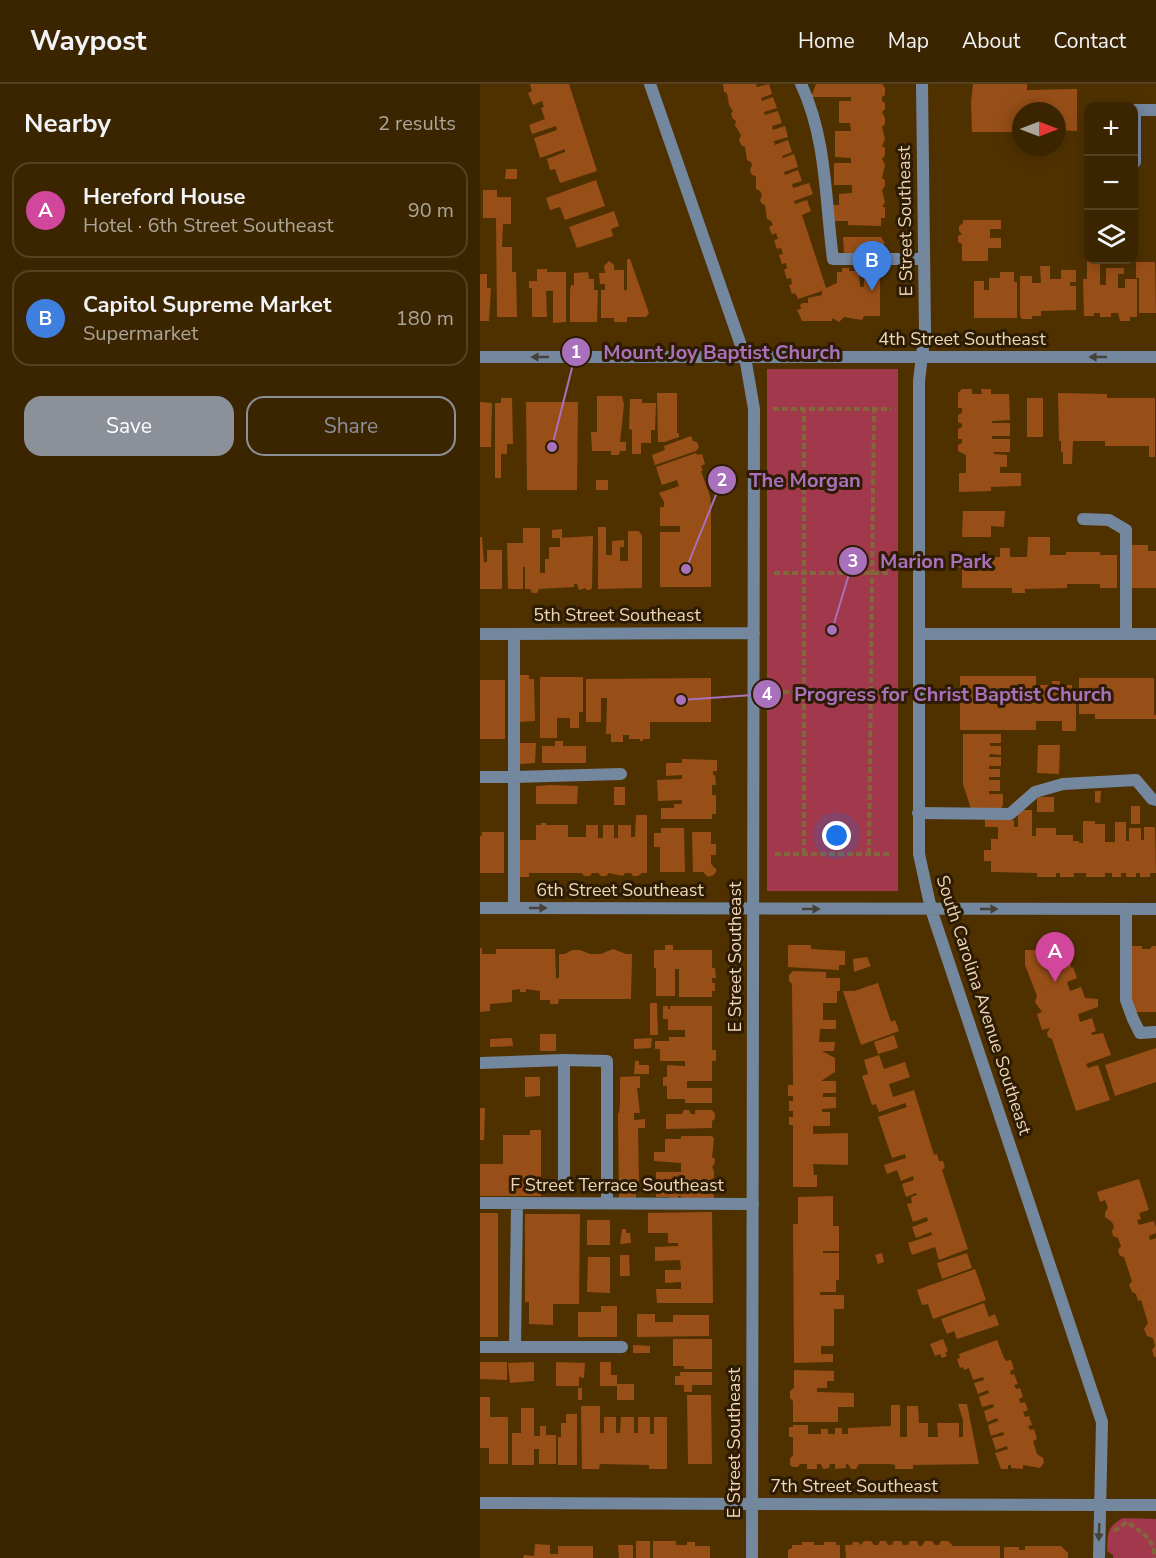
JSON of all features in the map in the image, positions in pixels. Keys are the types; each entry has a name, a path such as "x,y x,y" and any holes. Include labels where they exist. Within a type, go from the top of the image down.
{"street":[{"path":"650,84 746,357"},
{"path":"801,84 819,133 833,259 924,259"},
{"name":"E Street Southeast","path":"921,357 925,331 922,84"},
{"path":"1135,156 1135,110 1156,110"},
{"name":"4th Street Southeast","path":"480,357 1156,357"},
{"name":"E Street Southeast","path":"746,357 753,409 752,1558"},
{"name":"South Carolina Avenue Southeast","path":"921,357 919,381 918,813 920,861 931,909 1102,1422 1099,1558"},
{"path":"1083,519 1110,520 1126,530 1126,634"},
{"name":"5th Street Southeast","path":"480,634 753,633"},
{"path":"514,634 514,908"},
{"path":"919,634 1156,634"},
{"path":"480,777 621,774"},
{"path":"918,813 1010,814 1035,792 1073,783 1136,780 1152,800 1156,800"},
{"name":"6th Street Southeast","path":"480,908 1156,909"},
{"path":"1126,909 1126,1000 1132,1019 1140,1032 1156,1032"},
{"path":"564,1060 564,1186"},
{"path":"480,1063 607,1061 607,1203"},
{"name":"F Street Terrace Southeast","path":"480,1203 753,1204"},
{"path":"515,1346 517,1203"},
{"path":"480,1347 622,1347"},
{"name":"7th Street Southeast","path":"480,1503 1156,1505"}],"path":[{"path":"773,409 891,410"},
{"path":"804,409 804,854"},
{"path":"869,854 874,409"},
{"path":"774,573 891,573"},
{"path":"774,692 892,692"},
{"path":"775,854 892,854"},
{"path":"1113,1539 1113,1532 1127,1522 1151,1539 1155,1552 1154,1558"}],"shaded area":[{"path":"767,369 898,369 898,891 767,891"},
{"path":"1123,1518 1156,1519 1156,1558 1113,1558 1113,1555 1107,1551 1111,1528"}],"building":[{"path":"530,84 569,84 597,171 560,183 555,169 550,170 547,159 565,152 565,149 540,158 534,138 557,130 556,126 532,134 529,125 545,119 541,108 544,107 542,101 533,105 528,93 532,91"},
{"path":"723,84 756,84 757,87 769,84 772,94 761,98 762,101 773,97 777,108 764,112 765,115 778,111 782,123 772,126 773,130 785,126 788,137 774,141 775,145 788,140 792,152 782,156 783,158 794,154 798,167 784,172 785,175 798,170 802,181 792,184 793,188 809,183 813,194 794,201 795,204 807,200 811,211 802,215 826,288 837,283 837,272 842,272 842,268 859,271 860,287 864,287 864,265 880,265 880,316 864,316 862,320 844,317 839,322 832,318 832,321 802,321 797,310 801,309 800,305 808,303 808,298 822,295 822,291 798,299 795,293 792,294 789,285 792,284 791,278 787,279 784,270 787,268 786,263 782,264 779,255 783,254 781,248 777,249 774,240 778,239 776,233 772,235 769,227 773,225 767,219 765,205 760,200 762,195 756,189 756,176 752,175 751,162 747,160 745,147 739,140 741,135 731,114 733,111 729,105 727,93 724,92"},
{"path":"816,84 882,84 885,88 885,95 882,97 885,103 885,109 882,112 885,124 882,127 885,139 882,146 885,148 885,155 882,159 885,165 882,178 885,180 885,186 882,190 885,202 882,207 885,207 885,218 881,218 881,226 848,225 848,221 831,221 828,205 839,205 839,194 852,193 852,185 834,185 834,163 851,163 851,158 835,157 835,131 851,131 850,123 839,123 839,101 851,101 851,97 811,97"},
{"path":"973,84 1027,84 1027,90 1077,89 1077,131 1066,130 1066,102 1012,102 1012,132 972,132"},
{"path":"506,169 517,169 517,179 505,179"},
{"path":"596,180 605,206 565,220 560,207 550,210 546,198"},
{"path":"483,190 497,190 497,197 511,197 511,224 503,224 502,247 512,247 512,272 516,272 517,317 497,317 496,218 483,218"},
{"path":"614,211 619,226 611,229 613,236 577,248 569,227"},
{"path":"963,220 1001,220 1001,229 990,229 990,238 1001,238 1001,248 988,248 988,261 962,261 962,244 958,242 958,236 962,234 959,226"},
{"path":"843,237 881,237 884,249 881,253 844,253"},
{"path":"627,259 630,259 649,313 646,317 627,317 627,322 614,322 614,318 601,318 601,290 605,290 605,284 600,284 599,273 605,273 604,266 609,261 614,265 614,270 624,270 624,290 627,290"},
{"path":"1138,262 1155,262 1156,313 1139,313 1139,278 1136,278"},
{"path":"1087,264 1100,264 1100,285 1106,285 1106,268 1124,268 1124,274 1118,274 1118,288 1125,288 1125,279 1137,279 1137,317 1130,317 1130,321 1120,321 1118,313 1111,313 1111,317 1100,317 1100,313 1094,313 1094,316 1084,316 1083,279 1087,279"},
{"path":"1040,266 1050,266 1050,279 1061,279 1061,270 1076,270 1076,282 1070,282 1070,286 1076,286 1076,310 1041,311 1041,316 1022,319 1020,316 1020,276 1032,276 1032,283 1041,283"},
{"path":"537,269 547,269 547,272 566,272 566,322 553,323 553,291 546,291 547,317 532,317 532,288 529,288 529,281 537,281"},
{"path":"588,272 589,279 594,279 594,290 598,290 597,322 570,322 570,290 571,285 574,285 574,273"},
{"path":"1000,272 1014,272 1014,282 1017,282 1017,318 974,318 974,281 984,281 984,290 989,290 989,278 1000,278"},
{"path":"480,274 487,274 487,288 491,288 489,321 480,321"},
{"path":"962,389 972,389 972,394 982,394 981,389 991,389 991,394 1009,394 1010,420 992,421 992,423 1010,423 1010,436 992,436 992,439 1010,439 1010,452 994,452 994,454 1007,455 1007,467 1000,467 1000,473 1021,473 1021,486 991,487 991,491 959,492 959,473 966,473 966,455 958,451 958,445 962,443 962,439 958,439 958,429 962,427 962,424 958,422 958,415 962,413 962,408 958,408 958,393"},
{"path":"657,393 677,393 677,433 679,437 664,442 658,442"},
{"path":"1058,393 1107,394 1107,398 1155,398 1155,457 1149,457 1149,446 1105,446 1105,441 1073,441 1072,464 1063,464 1063,452 1061,452 1061,441 1059,441"},
{"path":"597,396 622,396 624,405 620,442 626,442 626,451 620,451 619,455 611,455 611,451 592,451 591,432 597,432"},
{"path":"501,398 512,398 513,444 507,444 507,454 501,454 501,478 495,478 495,403 501,403"},
{"path":"1027,398 1043,398 1043,437 1027,437"},
{"path":"630,399 642,399 642,403 656,403 655,430 651,430 651,443 641,443 641,454 632,454 632,430 629,429"},
{"path":"480,402 492,403 491,447 480,447"},
{"path":"526,402 578,402 577,490 527,490"},
{"path":"691,436 699,447 696,451 655,465 652,455 665,450 664,446"},
{"path":"696,453 697,455 702,454 705,464 701,466 703,471 701,471 710,496 711,587 660,587 660,532 680,532 680,526 660,526 660,507 664,507 664,502 659,493 679,486 677,480 662,485 656,467"},
{"path":"596,480 608,480 608,490 596,490"},
{"path":"963,511 1005,511 1004,527 991,526 991,537 962,537"},
{"path":"598,527 606,527 606,555 612,555 612,541 624,540 624,547 620,547 620,561 628,561 628,531 639,531 642,536 642,588 598,589"},
{"path":"523,528 540,528 540,573 545,573 545,559 549,559 549,547 560,547 560,538 593,536 592,588 579,590 577,584 574,584 574,587 539,589 537,593 532,593 530,589 525,589 525,567 523,567 523,589 508,589 507,543 523,543"},
{"path":"562,529 562,538 552,538 552,530"},
{"path":"480,537 482,537 484,562 487,562 487,550 502,550 502,589 480,589"},
{"path":"1028,537 1050,537 1050,555 1066,555 1066,552 1100,552 1100,555 1117,555 1117,588 1100,588 1100,584 1067,584 1067,588 1025,589 1025,593 1012,593 1012,588 962,588 962,568 959,568 959,559 962,557 1000,557 1000,548 1010,548 1010,557 1027,557"},
{"path":"1132,545 1148,545 1148,551 1156,551 1156,588 1131,588"},
{"path":"519,675 529,675 529,679 534,679 535,721 519,722"},
{"path":"960,676 1036,676 1036,699 1040,699 1040,685 1052,685 1052,681 1060,681 1060,685 1072,685 1072,699 1076,699 1076,731 1062,731 1062,721 1036,721 1036,730 960,730"},
{"path":"540,677 583,677 583,712 579,712 579,728 570,728 570,718 557,718 557,738 540,738"},
{"path":"711,678 711,722 650,722 650,739 640,741 640,739 629,739 629,735 623,735 623,742 611,742 611,734 606,734 607,698 601,698 601,722 586,722 586,679"},
{"path":"1079,678 1154,678 1154,715 1156,719 1095,719 1095,714 1079,714"},
{"path":"480,680 505,680 505,739 480,739"},
{"path":"963,734 1001,734 1001,743 990,743 990,746 1001,746 1001,755 990,754 989,757 1001,757 1001,766 989,766 989,769 1000,769 1000,777 989,777 989,780 1000,780 1000,791 989,791 989,794 1003,794 1001,809 971,809 963,784"},
{"path":"555,741 563,741 563,746 586,746 586,763 542,763 542,746 555,746"},
{"path":"519,743 536,743 535,763 520,764"},
{"path":"1038,745 1060,745 1059,774 1037,773"},
{"path":"682,759 717,760 717,771 713,771 716,785 712,785 712,795 716,795 716,814 712,814 712,819 661,819 661,808 674,808 674,804 682,804 682,800 658,801 657,780 682,779 682,775 666,776 666,763 682,763"},
{"path":"536,786 578,786 577,804 536,804"},
{"path":"614,787 625,787 625,805 614,805"},
{"path":"1095,791 1101,791 1100,803 1095,802"},
{"path":"1037,797 1054,797 1054,812 1037,812"},
{"path":"1131,806 1140,806 1140,824 1131,824"},
{"path":"1018,810 1032,810 1032,836 1036,836 1036,828 1056,828 1056,835 1073,835 1073,841 1079,841 1079,843 1083,843 1083,821 1105,824 1105,842 1115,842 1115,822 1126,822 1126,841 1129,841 1129,828 1141,828 1141,840 1144,840 1144,827 1155,827 1156,873 1150,873 1150,877 1140,877 1140,873 1136,873 1136,877 1126,877 1126,873 1121,873 1121,877 1112,877 1112,873 1105,873 1105,877 1086,877 1086,873 1074,873 1074,877 1060,877 1060,873 1056,873 1056,877 1037,877 1037,873 991,872 991,861 984,861 984,850 991,850 991,839 998,839 998,827 985,827 985,818 1014,820 1014,827 1018,827"},
{"path":"636,815 647,815 647,873 633,876 631,873 625,873 623,876 609,873 601,876 598,873 592,873 590,876 584,876 582,873 529,873 529,877 519,877 519,840 536,840 536,825 546,823 546,825 568,825 568,837 586,837 586,825 598,825 598,838 603,838 603,825 614,825 614,838 618,838 618,825 631,825 631,837 635,837"},
{"path":"661,828 684,828 685,872 660,872 660,847 654,847 654,833 661,833"},
{"path":"482,832 504,832 504,873 480,873 480,836"},
{"path":"692,832 711,832 711,844 716,844 716,855 711,855 711,864 717,870 714,875 708,877 703,872 693,872"},
{"path":"665,945 673,945 673,950 712,950 712,968 715,968 716,978 712,978 715,991 712,991 712,997 679,997 679,969 675,969 675,996 656,996 654,950 665,950"},
{"path":"788,945 811,945 811,949 845,951 845,965 839,965 839,970 788,967"},
{"path":"1131,946 1150,949 1156,946 1156,1012 1133,1012 1130,1004"},
{"path":"480,948 482,948 482,954 496,954 496,949 555,949 556,978 559,978 559,954 580,950 590,954 601,954 613,949 632,954 631,999 559,999 558,1004 550,1004 550,1000 540,1000 540,991 526,989 526,992 520,992 520,989 512,990 512,1002 490,1004 490,1011 480,1012"},
{"path":"1025,950 1057,950 1057,958 1071,958 1071,968 1073,967 1077,978 1067,982 1070,991 1081,987 1085,998 1098,999 1098,1007 1078,1014 1080,1022 1092,1018 1096,1031 1091,1033 1092,1035 1103,1033 1111,1055 1086,1064 1088,1068 1098,1065 1110,1100 1076,1111 1052,1039 1048,1037 1047,1033 1050,1028 1042,1030 1037,1014 1042,1012 1035,1002 1037,996 1025,965"},
{"path":"867,957 871,966 854,972 853,959"},
{"path":"793,971 826,972 826,978 840,978 837,1003 823,1003 823,1020 836,1020 836,1029 820,1029 819,1042 835,1042 834,1051 822,1051 835,1058 835,1072 821,1081 836,1081 836,1093 823,1093 823,1097 836,1097 836,1108 822,1109 822,1112 830,1112 830,1126 813,1126 813,1134 848,1133 848,1165 813,1164 814,1175 817,1175 817,1187 793,1187 793,1125 789,1125 789,1117 793,1117 793,1111 789,1111 789,1101 793,1101 793,1096 788,1096 788,1085 793,1085 792,984 789,981 789,975"},
{"path":"878,983 891,1022 895,1020 899,1031 861,1045 843,991 854,991"},
{"path":"650,1003 657,1003 658,1035 650,1035"},
{"path":"663,1006 668,1006 670,1009 670,1006 712,1006 712,1050 716,1050 716,1061 712,1061 712,1081 687,1081 687,1088 712,1088 712,1103 685,1103 685,1099 667,1099 667,1086 663,1086 663,1077 667,1077 667,1065 685,1066 685,1061 660,1061 660,1049 655,1049 655,1041 669,1041 669,1037 685,1037 685,1030 668,1030 668,1019 663,1019"},
{"path":"540,1034 556,1034 556,1051 540,1051"},
{"path":"894,1035 898,1048 878,1054 874,1042"},
{"path":"512,1038 513,1046 490,1047 490,1039"},
{"path":"652,1038 651,1048 634,1049 634,1039"},
{"path":"1156,1048 1156,1082 1115,1096 1105,1065"},
{"path":"879,1055 884,1069 905,1062 910,1077 889,1084 893,1097 914,1090 934,1155 937,1154 939,1161 943,1161 945,1167 942,1170 968,1249 939,1260 935,1247 912,1255 908,1243 932,1235 931,1232 916,1238 912,1227 928,1221 927,1217 913,1222 907,1204 912,1203 911,1197 917,1195 916,1193 906,1197 902,1184 914,1180 913,1176 901,1181 897,1170 887,1174 884,1165 906,1158 905,1154 892,1158 878,1117 907,1107 905,1103 879,1112 876,1104 872,1105 862,1076 868,1074 864,1060"},
{"path":"635,1061 639,1061 639,1065 649,1065 649,1074 634,1074"},
{"path":"640,1076 640,1088 637,1088 640,1113 634,1113 634,1120 645,1119 645,1128 638,1128 639,1184 636,1184 636,1200 619,1200 620,1077"},
{"path":"525,1077 540,1077 540,1096 525,1097"},
{"path":"480,1108 485,1108 484,1140 480,1140"},
{"path":"684,1110 695,1114 695,1110 712,1110 715,1119 712,1121 712,1128 666,1129 666,1114 682,1114"},
{"path":"530,1130 541,1130 541,1196 480,1196 480,1164 503,1164 503,1135 530,1135"},
{"path":"681,1136 712,1136 714,1139 712,1157 715,1159 712,1167 714,1177 712,1180 714,1198 681,1200 681,1196 678,1196 678,1201 669,1201 669,1197 656,1197 656,1172 681,1172 681,1163 654,1161 654,1152 665,1152 665,1139 681,1139"},
{"path":"1139,1179 1149,1210 1139,1213 1141,1219 1137,1220 1139,1225 1154,1221 1156,1227 1156,1233 1149,1236 1150,1240 1156,1238 1156,1357 1152,1350 1155,1346 1153,1338 1147,1336 1144,1329 1148,1323 1141,1300 1138,1301 1129,1285 1132,1281 1124,1257 1120,1256 1118,1250 1121,1246 1118,1238 1113,1236 1112,1222 1105,1217 1108,1208 1105,1200 1100,1202 1097,1192"},
{"path":"833,1196 833,1226 839,1226 839,1251 823,1251 823,1253 839,1253 839,1280 836,1280 836,1292 820,1292 820,1295 844,1295 844,1309 834,1309 834,1346 821,1346 821,1354 833,1354 833,1362 794,1363 793,1224 798,1224 798,1197"},
{"path":"712,1212 713,1303 657,1303 656,1289 681,1289 681,1282 665,1283 665,1270 681,1270 680,1260 655,1261 655,1247 678,1246 678,1243 668,1243 668,1233 648,1233 648,1213"},
{"path":"480,1213 498,1213 498,1337 480,1337"},
{"path":"525,1214 580,1214 579,1304 553,1304 553,1325 529,1324 529,1302 525,1302"},
{"path":"587,1220 610,1220 610,1245 587,1245"},
{"path":"622,1229 630,1233 631,1243 620,1244"},
{"path":"882,1253 884,1262 878,1264 875,1255"},
{"path":"967,1253 972,1268 942,1279 937,1263"},
{"path":"620,1255 629,1255 630,1276 620,1276"},
{"path":"588,1257 610,1257 610,1293 587,1292"},
{"path":"975,1269 986,1300 933,1319 928,1304 922,1305 917,1290"},
{"path":"984,1303 989,1317 995,1314 999,1325 957,1339 954,1331 947,1334 941,1319"},
{"path":"601,1306 617,1306 617,1337 578,1337 578,1312 601,1312"},
{"path":"637,1314 655,1314 655,1322 673,1322 673,1315 709,1315 709,1336 637,1337"},
{"path":"673,1339 712,1339 712,1369 684,1369 684,1366 673,1366"},
{"path":"943,1339 948,1351 945,1353 947,1356 942,1358 940,1354 935,1356 930,1344"},
{"path":"997,1340 1006,1361 1011,1360 1014,1369 1010,1371 1011,1375 1014,1374 1018,1384 1014,1385 1016,1389 1020,1388 1023,1397 1019,1399 1020,1403 1025,1402 1028,1410 1023,1412 1025,1417 1029,1416 1032,1425 1028,1426 1030,1430 1034,1429 1037,1439 1033,1441 1037,1454 1043,1458 1044,1463 1040,1468 1023,1465 1023,1469 1011,1468 1011,1465 1008,1465 1008,1469 1001,1469 995,1453 1008,1449 1007,1446 996,1450 992,1438 1004,1435 1003,1432 991,1436 988,1425 998,1421 997,1418 987,1422 984,1411 994,1407 993,1404 982,1407 979,1397 989,1393 988,1390 978,1394 974,1383 984,1380 983,1377 973,1380 969,1368 964,1370 963,1367 960,1368 957,1359 960,1358 959,1354"},
{"path":"633,1345 650,1346 650,1353 633,1353"},
{"path":"480,1362 507,1362 507,1380 480,1379"},
{"path":"534,1362 534,1381 510,1383 508,1363"},
{"path":"556,1362 585,1363 584,1378 579,1377 579,1386 556,1386"},
{"path":"600,1362 611,1362 611,1375 617,1375 617,1384 634,1384 634,1400 617,1400 617,1386 600,1386"},
{"path":"794,1370 834,1371 834,1381 827,1381 827,1388 817,1388 817,1392 854,1393 854,1407 838,1407 838,1422 793,1422 793,1401 790,1398 790,1391 794,1388"},
{"path":"680,1372 712,1372 712,1385 692,1385 692,1392 684,1392 684,1385 675,1385 675,1376 680,1376"},
{"path":"578,1388 582,1388 582,1400 578,1400"},
{"path":"687,1395 711,1395 712,1464 688,1464"},
{"path":"480,1397 490,1397 490,1417 508,1417 508,1464 489,1464 489,1448 480,1448"},
{"path":"958,1404 967,1404 979,1464 913,1465 913,1469 895,1469 895,1465 890,1464 859,1464 856,1469 851,1469 848,1464 846,1468 835,1469 835,1464 830,1464 829,1468 823,1469 821,1464 817,1464 817,1469 807,1469 807,1464 800,1464 798,1467 790,1465 793,1455 793,1437 789,1437 789,1427 793,1425 808,1425 808,1434 821,1434 821,1429 828,1429 828,1434 835,1434 835,1428 842,1428 842,1434 848,1434 848,1428 891,1426 891,1405 900,1405 900,1437 907,1437 907,1406 918,1406 919,1423 928,1423 928,1437 938,1437 937,1423 959,1423 959,1437 963,1437 963,1420"},
{"path":"581,1406 600,1406 600,1433 604,1433 604,1417 616,1417 616,1433 620,1433 621,1417 634,1417 634,1433 638,1433 638,1417 650,1417 650,1434 654,1434 654,1417 667,1417 667,1469 649,1469 649,1465 600,1464 599,1469 582,1469"},
{"path":"521,1408 534,1408 534,1436 540,1436 540,1426 546,1426 546,1435 556,1435 556,1464 539,1464 539,1449 534,1449 534,1465 512,1465 512,1433 521,1433"},
{"path":"566,1414 577,1414 577,1465 558,1465 558,1437 561,1437 561,1423 566,1423"},
{"path":"636,1541 650,1541 650,1558 636,1558"},
{"path":"653,1541 676,1541 676,1545 695,1542 695,1546 710,1546 710,1558 653,1558"},
{"path":"864,1541 871,1541 874,1545 878,1545 880,1541 886,1541 888,1545 892,1545 894,1541 901,1541 903,1545 908,1545 910,1541 917,1541 919,1546 922,1546 925,1541 932,1541 935,1545 939,1545 941,1541 948,1541 953,1546 1000,1546 1000,1558 846,1558 845,1545 858,1542 861,1545"},
{"path":"802,1542 824,1545 824,1542 836,1542 836,1545 840,1545 840,1558 788,1558 788,1550 792,1548 792,1545 802,1545"},
{"path":"535,1544 550,1545 550,1554 558,1554 558,1546 593,1546 593,1558 523,1558 524,1555 534,1556"},
{"path":"618,1545 633,1545 633,1558 619,1558"},
{"path":"1025,1546 1061,1546 1068,1553 1068,1558 1004,1558 1004,1547 1019,1547 1019,1550 1025,1550"}],"place":[{"name":"Capitol Supreme Market","path":"872,291"},
{"name":"Mount Joy Baptist Church","path":"552,447"},
{"name":"The Morgan","path":"686,569"},
{"name":"Marion Park","path":"832,630"},
{"name":"Progress for Christ Baptist Church","path":"681,700"},
{"name":"Hereford House","path":"1055,982"}]}
